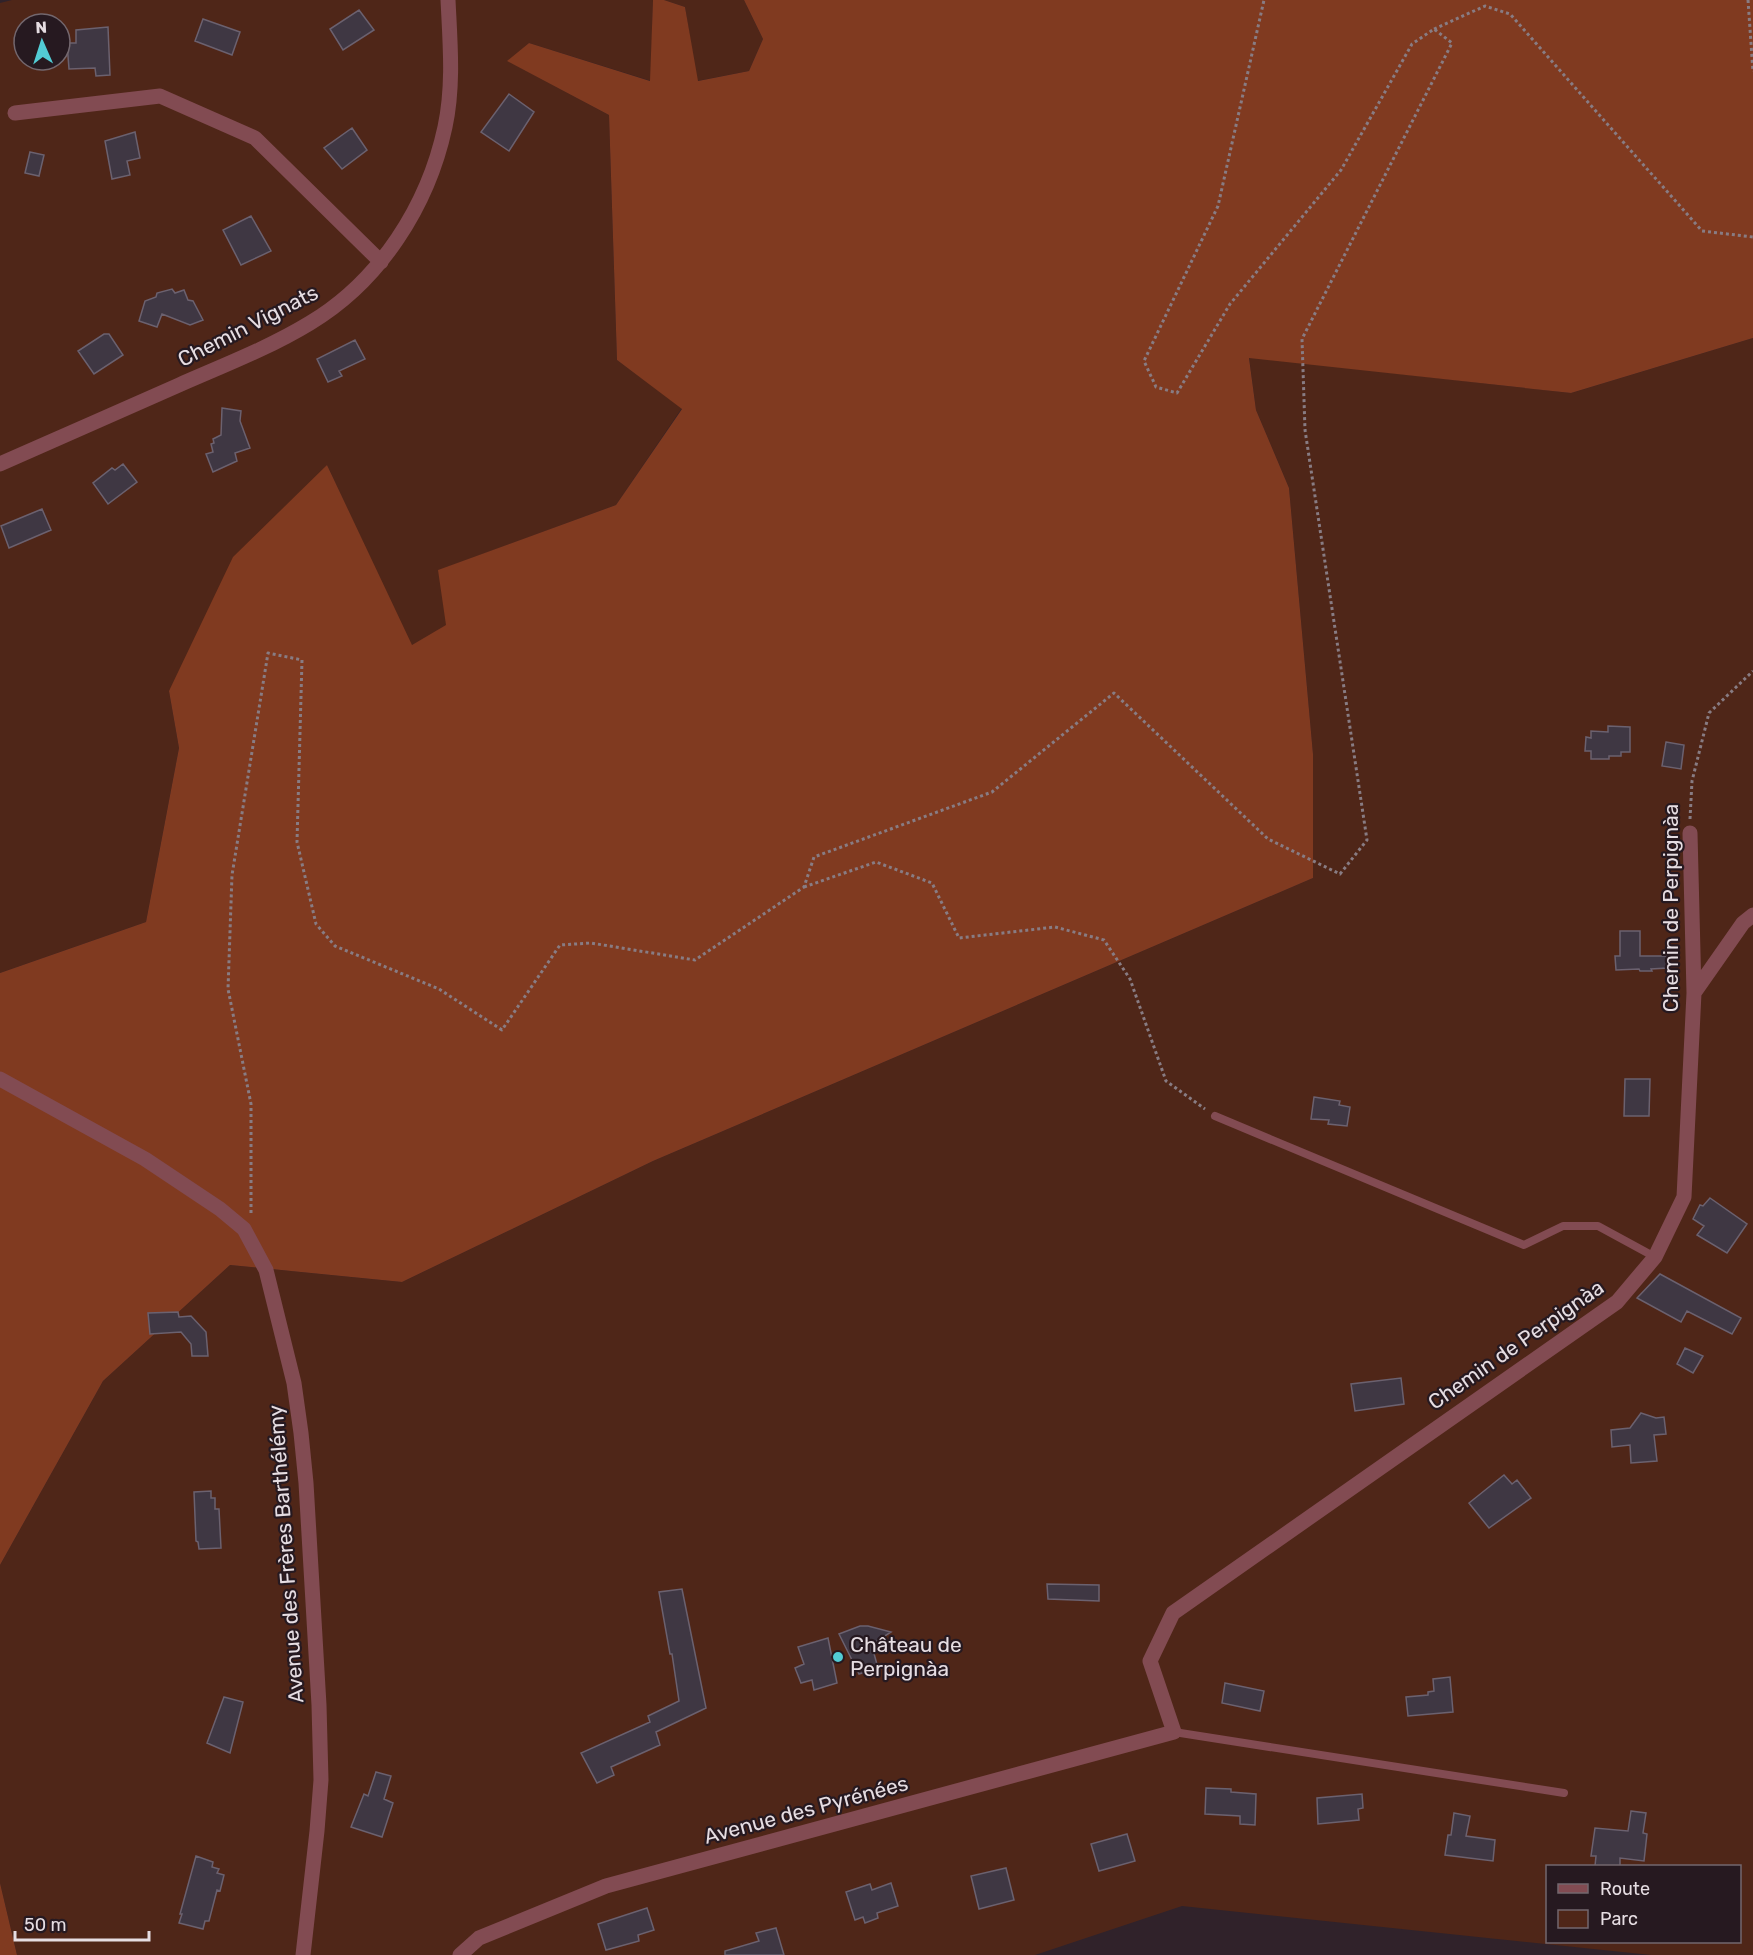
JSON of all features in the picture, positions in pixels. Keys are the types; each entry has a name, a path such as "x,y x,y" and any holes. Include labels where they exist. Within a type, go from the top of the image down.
{"street":[{"name":"Chemin Vignats","path":"0,464 240,358 310,323 348,296 381,262 404,231 423,193 435,163 445,125 451,71 448,0"},
{"path":"15,113 160,96 255,138 381,262"},
{"name":"Chemin de Perpignàa","path":"1174,1732 1150,1661 1173,1613 1617,1302 1655,1257 1684,1197 1694,993 1690,833"},
{"path":"1694,993 1743,923 1753,915"},
{"name":"Avenue des Frères Barthélémy","path":"0,1079 146,1160 220,1209 244,1229 266,1270 294,1383 306,1482 321,1780 303,1955"},
{"name":"Avenue des Pyrénées","path":"460,1955 479,1938 606,1886 1174,1732"}],"lane":[{"path":"1215,1116 1524,1245 1563,1226 1598,1226 1655,1257"},
{"path":"1174,1732 1564,1793"}],"path":[{"path":"1264,0 1218,206 1144,361 1156,387 1177,393 1230,304 1341,170 1412,44 1434,29 1485,6 1510,14 1702,231 1753,237"},
{"path":"1748,0 1753,72"},
{"path":"804,887 814,857 992,792 1114,693 1268,839 1340,874 1367,840 1305,430 1302,339 1452,43 1434,29"},
{"path":"244,1229 252,1211 251,1104 228,988 232,875 268,653 302,660 297,842 316,924 335,946 440,989 502,1030 560,945 591,943 695,960 804,887 876,862 932,883 959,938 1055,927 1104,940 1130,979 1166,1081 1215,1116"},
{"name":"Chemin de Perpignàa","path":"1690,833 1692,781 1709,713 1753,671"}],"green space":[{"path":"12,0 653,0 651,81 529,43 508,61 609,115 617,360 682,408 616,505 439,570 447,625 411,646 327,465 169,691 179,748 146,922 0,973 0,3"},
{"path":"664,0 744,0 763,39 749,71 697,81 685,7"},
{"path":"1753,338 1753,1955 1651,1955 1182,1906 1035,1955 17,1955 0,1883 0,1565 103,1381 230,1265 402,1282 653,1161 1313,878 1313,754 1289,488 1256,410 1249,357 1571,393"}],"shaded area":[{"path":"653,0 664,0 685,7 698,81 749,71 763,39 744,0 1753,0 1753,338 1571,393 1249,358 1256,410 1289,488 1313,754 1313,878 653,1161 402,1282 230,1265 103,1381 0,1565 0,973 146,922 179,748 169,691 233,557 327,465 412,645 446,625 438,570 616,505 682,409 617,360 609,115 507,61 529,43 650,81"},
{"path":"0,1883 17,1955 0,1955"}],"building":[{"path":"359,10 374,30 343,50 330,29"},
{"path":"203,19 240,32 232,55 195,41"},
{"path":"108,27 110,75 96,76 95,68 72,69 72,43 76,43 76,30"},
{"path":"509,94 534,112 509,151 481,132"},
{"path":"352,128 367,150 342,169 324,148"},
{"path":"135,132 140,158 127,161 130,175 112,179 105,141"},
{"path":"30,152 44,155 39,176 25,173"},
{"path":"251,216 271,251 241,265 223,230"},
{"path":"172,289 175,293 184,290 188,300 193,301 203,320 190,325 162,314 157,327 139,321 145,301 156,297 157,293"},
{"path":"104,334 109,334 123,355 94,374 78,351"},
{"path":"355,340 365,359 339,371 342,376 328,382 317,359"},
{"path":"222,408 241,411 240,421 250,448 235,453 237,461 213,472 206,454 213,452 211,444 214,443 213,439 221,435"},
{"path":"123,464 137,482 108,504 93,483 112,468 115,470"},
{"path":"42,509 51,530 9,548 1,526"},
{"path":"1608,726 1630,727 1630,752 1621,752 1621,756 1609,756 1609,759 1591,759 1591,751 1585,751 1586,737 1591,738 1591,731 1608,732"},
{"path":"1666,742 1684,745 1681,769 1662,766"},
{"path":"1620,931 1640,931 1640,956 1667,956 1668,968 1651,969 1652,971 1616,970 1615,956 1620,956"},
{"path":"1625,1079 1650,1079 1649,1116 1624,1116"},
{"path":"1314,1097 1340,1101 1339,1105 1350,1107 1347,1126 1328,1124 1329,1120 1311,1119"},
{"path":"1710,1198 1747,1224 1727,1253 1697,1235 1704,1226 1693,1219 1700,1205 1703,1206"},
{"path":"1660,1274 1741,1318 1732,1334 1687,1311 1681,1322 1637,1298"},
{"path":"178,1312 179,1317 191,1316 206,1332 208,1356 192,1356 191,1344 181,1332 150,1334 148,1313"},
{"path":"1685,1348 1703,1356 1693,1373 1677,1364"},
{"path":"1401,1378 1404,1404 1355,1411 1351,1384"},
{"path":"1641,1413 1656,1418 1664,1417 1666,1434 1654,1435 1657,1461 1631,1463 1630,1445 1612,1447 1611,1430 1630,1428"},
{"path":"1504,1475 1512,1484 1517,1480 1531,1498 1489,1528 1469,1503"},
{"path":"211,1491 211,1498 215,1498 215,1509 219,1509 221,1548 199,1549 196,1541 194,1492"},
{"path":"1047,1584 1099,1585 1099,1601 1048,1599"},
{"path":"682,1589 706,1708 656,1732 660,1745 611,1767 614,1775 597,1783 581,1753 650,1722 648,1716 679,1701 659,1592"},
{"path":"860,1626 891,1632 877,1641 878,1647 873,1650 878,1668 859,1674 839,1634"},
{"path":"828,1638 837,1683 814,1690 812,1680 801,1683 795,1668 804,1664 798,1647"},
{"path":"1450,1677 1453,1712 1408,1716 1406,1697 1428,1695 1428,1692 1434,1691 1433,1679"},
{"path":"1225,1683 1264,1691 1260,1711 1222,1703"},
{"path":"224,1697 243,1702 230,1753 207,1743"},
{"path":"376,1772 391,1776 384,1799 393,1803 382,1837 351,1827 364,1794 368,1796"},
{"path":"1206,1788 1231,1789 1231,1792 1256,1794 1255,1825 1240,1824 1240,1816 1205,1814"},
{"path":"1362,1794 1363,1808 1358,1809 1359,1820 1318,1824 1317,1798"},
{"path":"1631,1811 1646,1813 1643,1833 1647,1834 1644,1861 1620,1858 1620,1865 1595,1865 1596,1856 1591,1856 1595,1828 1628,1831"},
{"path":"1454,1813 1470,1816 1466,1836 1495,1840 1493,1861 1445,1855"},
{"path":"1127,1834 1135,1861 1099,1871 1091,1844"},
{"path":"196,1856 213,1862 212,1867 219,1869 217,1873 224,1875 220,1891 217,1890 209,1921 205,1921 203,1929 179,1923"},
{"path":"1006,1868 1014,1900 979,1909 971,1876"},
{"path":"891,1883 898,1906 877,1913 878,1918 865,1923 863,1917 855,1920 846,1892 870,1884 872,1890"},
{"path":"647,1908 654,1930 638,1935 639,1941 606,1950 598,1924"},
{"path":"776,1928 784,1955 725,1955 725,1951 759,1941 756,1933"}],"place":[{"name":"Château de Perpignàa","path":"838,1657"}]}
